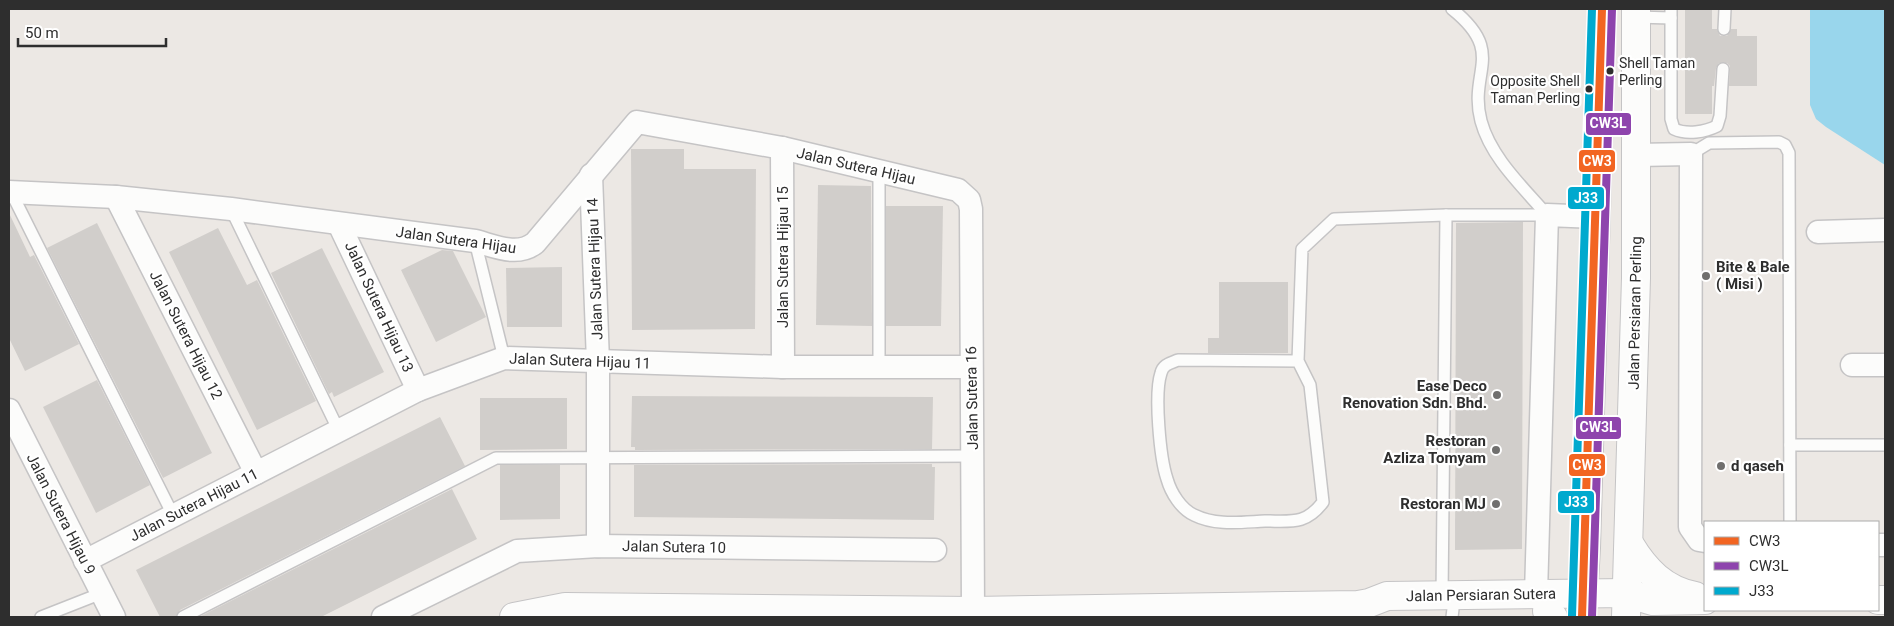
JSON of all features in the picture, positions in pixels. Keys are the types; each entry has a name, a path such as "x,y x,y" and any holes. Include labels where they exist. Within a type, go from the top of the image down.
{"main road":[{"path":"1581,609 1586,548 1602,9"},
{"name":"Jalan Persiaran Perling","path":"1626,609 1630,545 1636,288 1636,13"},
{"path":"1630,545 1644,567 1664,584 1688,595 1704,599"},
{"path":"1547,607 1572,574 1586,548"},
{"name":"Jalan Persiaran Sutera","path":"514,617 565,607 668,612 973,610 1088,613 1270,612 1449,607 1653,609 1704,599"}],"street":[{"name":"Jalan Sutera Hijau","path":"10,192 116,197 231,209 475,241 512,251 529,248 636,122 782,148 958,190"},
{"name":"Jalan Sutera Hijau 15","path":"782,148 784,367"},
{"path":"1636,155 1691,154 1698,534"},
{"name":"Jalan Sutera Hijau 14","path":"591,175 598,362"},
{"name":"Jalan Sutera 16","path":"958,190 969,200 971,209 973,610"},
{"name":"Jalan Sutera Hijau 12","path":"116,197 256,473"},
{"path":"1547,607 1547,215 1596,217"},
{"name":"Jalan Sutera Hijau 13","path":"339,224 418,390"},
{"path":"1818,232 1885,230"},
{"name":"Jalan Sutera Hijau 11","path":"85,560 174,517 418,390 504,358 784,367 971,368"},
{"path":"598,362 598,546"},
{"path":"1852,365 1885,365"},
{"name":"Jalan Sutera Hijau 9","path":"9,410 114,617"},
{"name":"Jalan Sutera 10","path":"383,617 517,551 598,546 935,550"}],"lane":[{"path":"1452,9 1467,21 1484,54 1478,100 1482,121 1493,146 1511,174 1547,215"},
{"path":"1724,29 1725,9"},
{"path":"1636,13 1671,14 1671,119 1674,129 1680,132 1707,131 1717,126 1720,116 1723,69"},
{"path":"1691,154 1709,143 1759,142 1778,142 1786,145 1789,154 1790,521"},
{"path":"879,171 879,367"},
{"path":"10,192 174,517"},
{"path":"231,209 339,431"},
{"path":"1298,361 1178,360 1167,364 1161,372 1157,401 1166,478 1175,498 1192,514 1216,522 1301,521 1315,513 1323,502 1310,385 1298,361 1302,249 1315,234 1334,219 1446,215 1547,215"},
{"path":"1446,215 1449,607"},
{"path":"475,241 504,358"},
{"path":"1790,445 1885,445"},
{"path":"183,617 496,458 973,456"},
{"path":"41,617 102,593"}],"water":[{"path":"1810,9 1885,9 1885,165 1816,119 1810,105"}],"building":[{"path":"1685,9 1712,9 1712,29 1717,29 1720,36 1727,36 1731,29 1737,29 1737,36 1757,36 1757,86 1729,86 1730,66 1727,63 1719,63 1716,68 1714,86 1712,86 1712,114 1685,114"},
{"path":"631,149 684,149 684,169 756,169 755,329 632,330"},
{"path":"818,185 871,186 872,326 816,325"},
{"path":"886,206 943,206 941,326 886,326"},
{"path":"9,213 30,257 34,255 79,344 25,371 9,338"},
{"path":"1523,222 1522,549 1455,550 1456,223"},
{"path":"97,223 212,453 163,478 47,248"},
{"path":"218,228 247,285 257,280 316,401 257,430 169,252"},
{"path":"322,248 384,372 334,397 332,392 329,394 271,273"},
{"path":"442,250 453,251 486,317 436,342 401,270"},
{"path":"562,267 562,327 507,327 506,268"},
{"path":"1219,282 1288,282 1288,353 1208,353 1208,338 1219,338"},
{"path":"97,380 150,485 96,513 43,407"},
{"path":"632,396 933,397 932,449 635,450 635,447 631,447"},
{"path":"480,398 567,398 567,449 480,450"},
{"path":"440,417 465,466 180,610 176,617 160,617 136,570"},
{"path":"932,464 932,467 935,467 934,520 634,517 634,465"},
{"path":"500,465 560,465 560,519 500,520"},
{"path":"452,489 477,539 321,617 199,617"}],"transit line":[{"name":"J33","path":"1572,616 1592,9"},
{"name":"CW3","path":"1582,617 1602,9"},
{"name":"CW3L","path":"1592,617 1612,9"}],"place":[{"name":"Shell Taman Perling","path":"1610,71"},
{"name":"Opposite Shell Taman Perling","path":"1589,89"},
{"name":"Bite & Bale ( Misi )","path":"1706,276"},
{"name":"Ease Deco Renovation Sdn. Bhd.","path":"1497,395"},
{"name":"Restoran Azliza Tomyam","path":"1496,450"},
{"name":"d qaseh","path":"1721,466"},
{"name":"Restoran MJ","path":"1496,504"}]}
